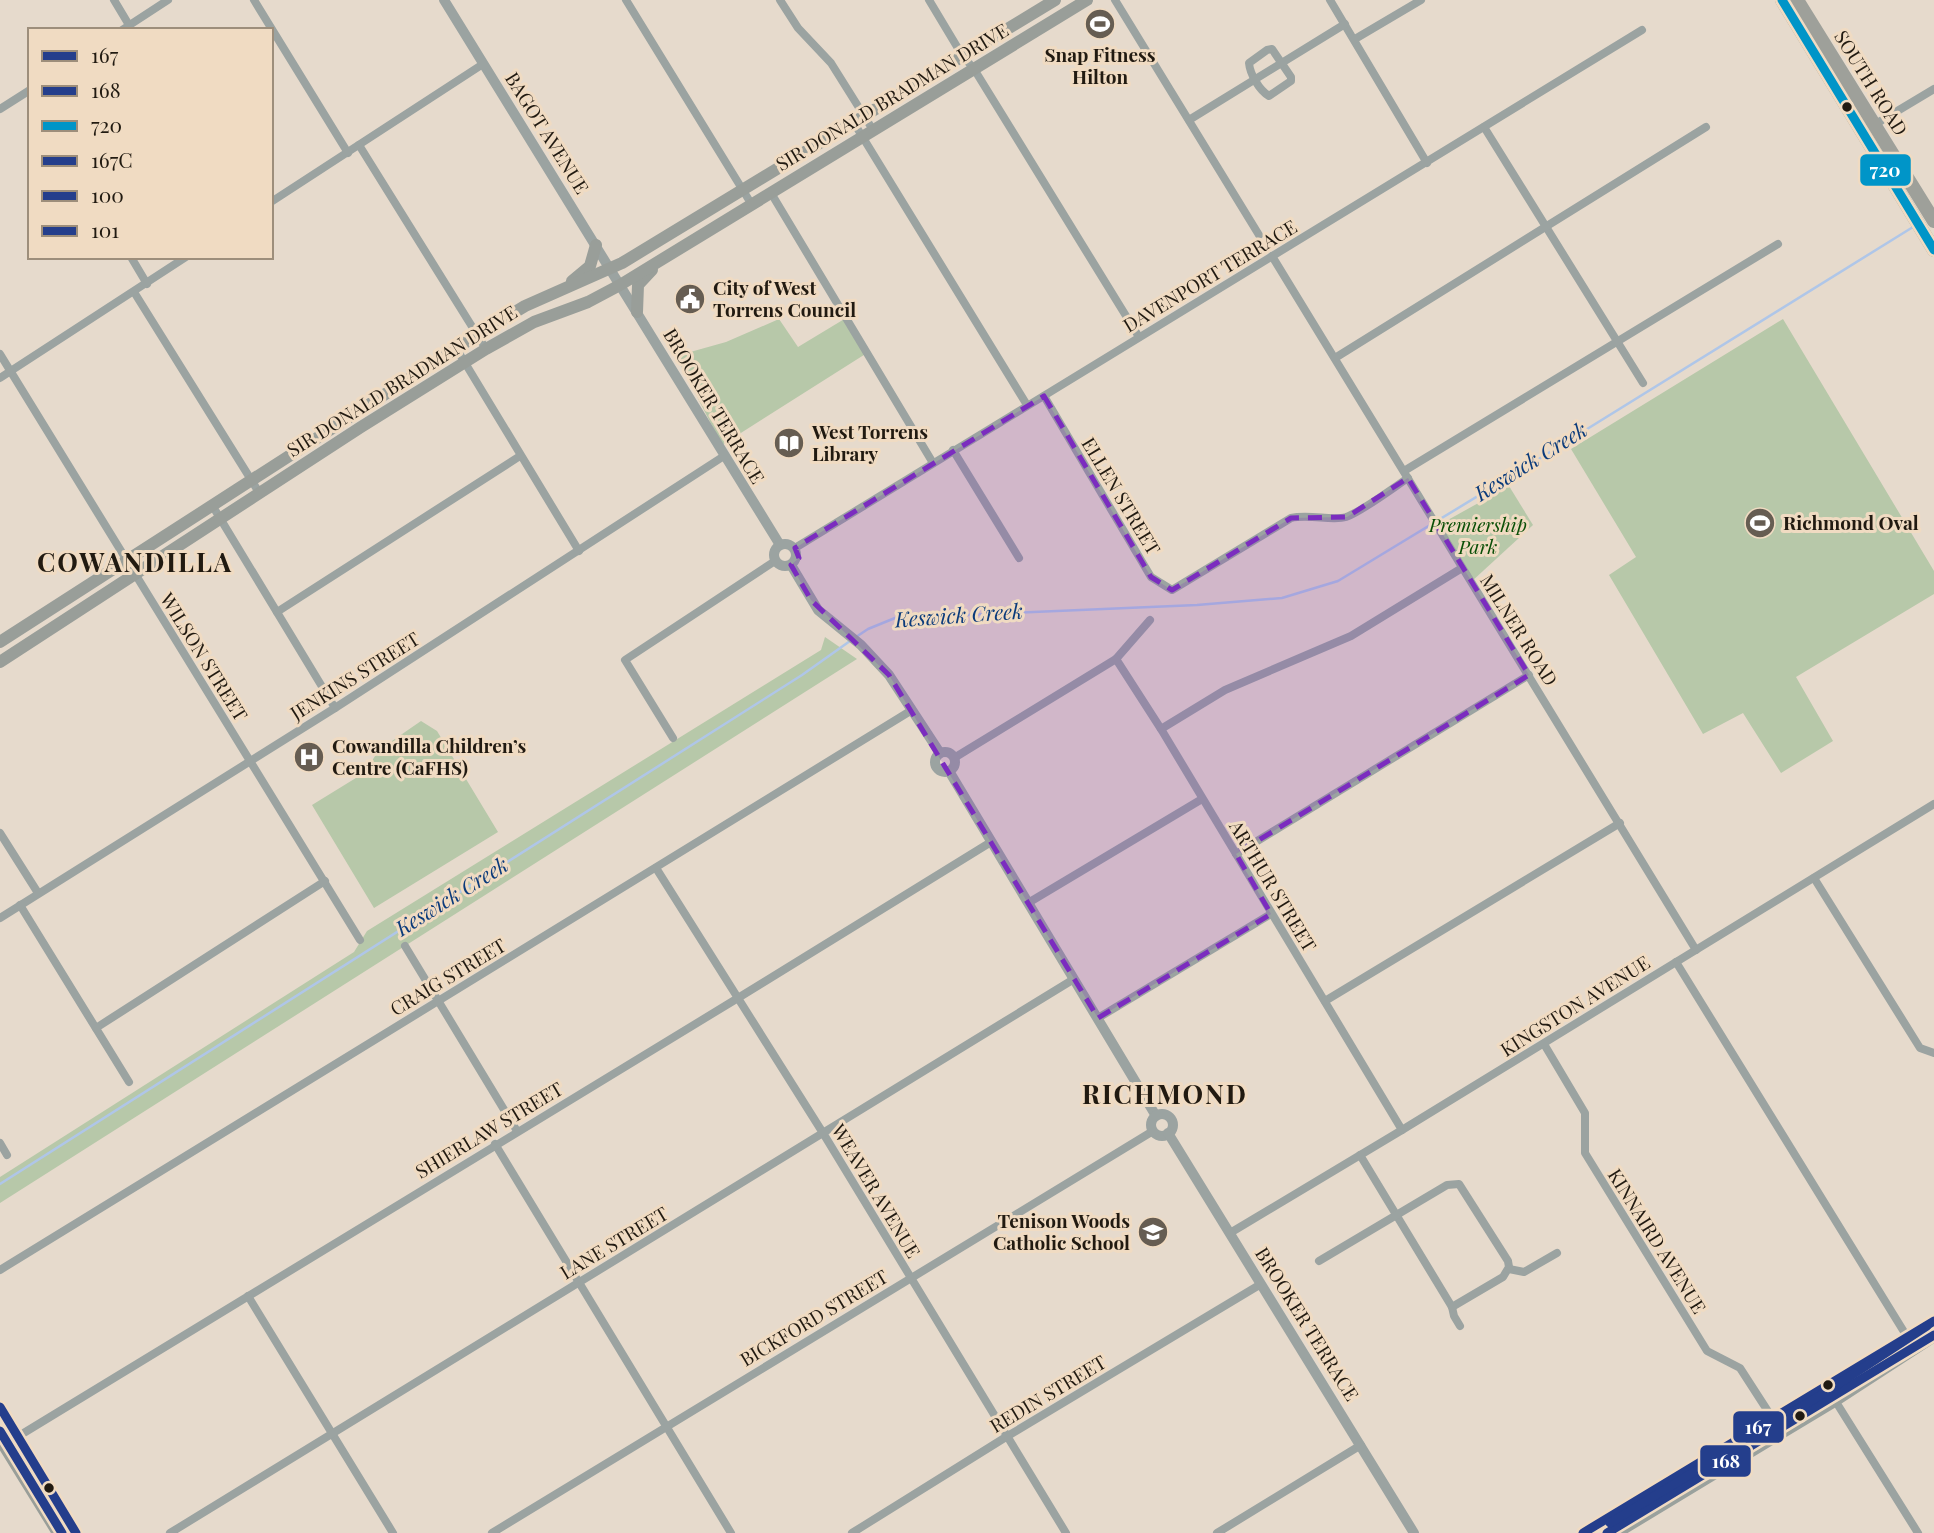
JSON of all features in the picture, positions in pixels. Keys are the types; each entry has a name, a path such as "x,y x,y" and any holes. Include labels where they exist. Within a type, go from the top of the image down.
{"highway":[{"name":"SOUTH ROAD","path":"1782,0 1926,217 1924,233 1934,250"},
{"name":"SOUTH ROAD","path":"1797,0 1868,128"}],"main road":[{"name":"SIR DONALD BRADMAN DRIVE","path":"0,642 477,335 560,289 611,269 1055,0"},
{"name":"SIR DONALD BRADMAN DRIVE","path":"0,662 464,362 534,322 588,302 620,285 1087,0"},
{"path":"560,289 590,266 596,245"},
{"path":"637,312 638,285 664,257"},
{"path":"1616,1533 1836,1400 1911,1343 1934,1321"},
{"path":"1583,1533 1826,1386 1911,1343 1934,1336"},
{"path":"0,1407 4,1423 18,1436 76,1533"},
{"path":"2,1442 58,1533"}],"street":[{"path":"114,0 126,27 168,0"},
{"path":"254,0 271,28"},
{"name":"BAGOT AVENUE","path":"444,0 620,285"},
{"path":"626,0 752,205"},
{"path":"780,0 798,28 831,63 859,120 1027,405"},
{"path":"929,0 1139,337"},
{"path":"1115,0 1259,235"},
{"path":"1330,0 1427,163"},
{"path":"1355,39 1421,0"},
{"path":"1189,120 1345,24"},
{"name":"DAVENPORT TERRACE","path":"794,548 1642,30"},
{"path":"273,31 348,153"},
{"path":"1267,50 1275,52 1282,63 1291,81 1273,94 1265,94 1249,63 1267,50"},
{"path":"273,201 483,64"},
{"path":"1868,128 1934,89"},
{"path":"0,109 28,91"},
{"path":"1484,127 1643,383"},
{"path":"1335,358 1706,127"},
{"path":"359,145 486,349"},
{"path":"771,193 933,463"},
{"path":"1406,475 1778,244"},
{"name":"MILNER ROAD","path":"1272,256 1696,950"},
{"path":"132,259 146,284"},
{"path":"0,378 183,259"},
{"name":"BROOKER TERRACE","path":"620,285 780,545"},
{"path":"134,292 260,494"},
{"path":"456,348 579,551"},
{"name":"WILSON STREET","path":"0,354 360,940"},
{"name":"ELLEN STREET","path":"1044,396 1151,577 1172,590 1291,518 1312,515 1346,517 1406,475"},
{"path":"953,450 1020,558"},
{"path":"277,612 520,456"},
{"name":"JENKINS STREET","path":"0,918 335,708 724,456"},
{"path":"212,505 335,708"},
{"path":"788,544 794,548 797,558 791,565 780,566 775,561 774,552 780,545 788,544"},
{"path":"673,738 625,660 775,561"},
{"path":"791,565 818,610 861,645 889,675 940,753"},
{"path":"1161,729 1224,690 1351,636 1462,568"},
{"path":"949,771 954,758 1116,659 1150,620"},
{"name":"ARTHUR STREET","path":"1116,659 1161,729 1402,1130"},
{"path":"1236,855 1529,675"},
{"name":"CRAIG STREET","path":"0,1270 912,710"},
{"path":"940,753 950,754 954,758"},
{"path":"940,753 934,762 940,771 949,771"},
{"path":"949,771 1156,1116"},
{"path":"1028,903 1202,799"},
{"name":"KINGSTON AVENUE","path":"1230,1233 1934,804"},
{"path":"1325,1001 1620,823"},
{"path":"0,833 38,893"},
{"name":"SHIERLAW STREET","path":"2,1442 18,1436 991,842"},
{"name":"WEAVER AVENUE","path":"656,869 823,1133 1066,1533"},
{"path":"1814,878 1920,1048 1934,1053"},
{"path":"96,1028 325,881"},
{"path":"20,905 129,1082"},
{"path":"1098,1018 1271,914"},
{"path":"405,946 517,1131"},
{"path":"1676,962 1911,1343"},
{"name":"LANE STREET","path":"170,1533 1074,979"},
{"name":"KINNAIRD AVENUE","path":"1544,1044 1585,1113 1585,1153 1707,1351 1740,1368 1782,1433"},
{"path":"1166,1115 1171,1119 1171,1130 1168,1133 1157,1134 1153,1130 1152,1120 1156,1116 1166,1115"},
{"name":"BICKFORD STREET","path":"492,1533 1153,1130"},
{"name":"BROOKER TERRACE","path":"1168,1133 1414,1533"},
{"path":"0,1143 7,1155"},
{"path":"495,1144 731,1533"},
{"path":"1360,1155 1452,1307 1460,1326"},
{"path":"1319,1261 1447,1185 1459,1184 1508,1261 1509,1269 1503,1277 1452,1307"},
{"path":"1509,1269 1524,1272 1557,1253"},
{"name":"REDIN STREET","path":"852,1533 1261,1284"},
{"path":"248,1296 393,1533"},
{"path":"1826,1386 1918,1533"},
{"path":"1217,1533 1361,1445"}],"highlighted area":[{"path":"1044,396 1151,577 1172,590 1291,518 1347,517 1408,478 1529,675 1236,854 1271,914 1098,1018 889,675 811,600 791,565 799,558 795,548"}],"green space":[{"path":"846,318 867,353 722,445 676,356 726,342 779,319 798,347"},
{"name":"Richmond Oval","path":"1783,319 1934,571 1934,594 1796,677 1833,741 1781,773 1743,713 1703,734 1609,575 1636,557 1571,449"},
{"name":"Premiership Park","path":"1509,486 1533,525 1471,582 1437,526"},
{"path":"825,637 857,659 0,1203 0,1177 354,952 367,931 821,650"},
{"path":"421,721 437,731 498,832 374,908 312,805 364,773 379,750"}],"waterway":[{"name":"Keswick Creek","path":"856,637 895,618 1197,605 1282,598 1338,581 1913,227"},
{"name":"Keswick Creek","path":"0,1184 802,675 850,641"}],"transit line":[{"name":"720","path":"1782,0 1934,250"},
{"name":"167","path":"1583,1533 1934,1321"},
{"name":"167C","path":"1610,1523 1829,1390 1927,1326"},
{"name":"168","path":"1607,1533 1934,1335"},
{"name":"100","path":"0,1407 76,1533"},
{"name":"101","path":"0,1431 62,1533"}],"place":[{"name":"Snap Fitness Hilton","path":"1100,24"},
{"name":"City of West Torrens Council","path":"690,299"},
{"name":"West Torrens Library","path":"789,443"},
{"name":"Richmond Oval","path":"1760,523"},
{"name":"Cowandilla Children’s Centre (CaFHS)","path":"309,757"},
{"name":"Tenison Woods Catholic School","path":"1153,1232"}],"district":[{"name":"COWANDILLA","path":"135,563"},
{"name":"RICHMOND","path":"1165,1095"}]}
